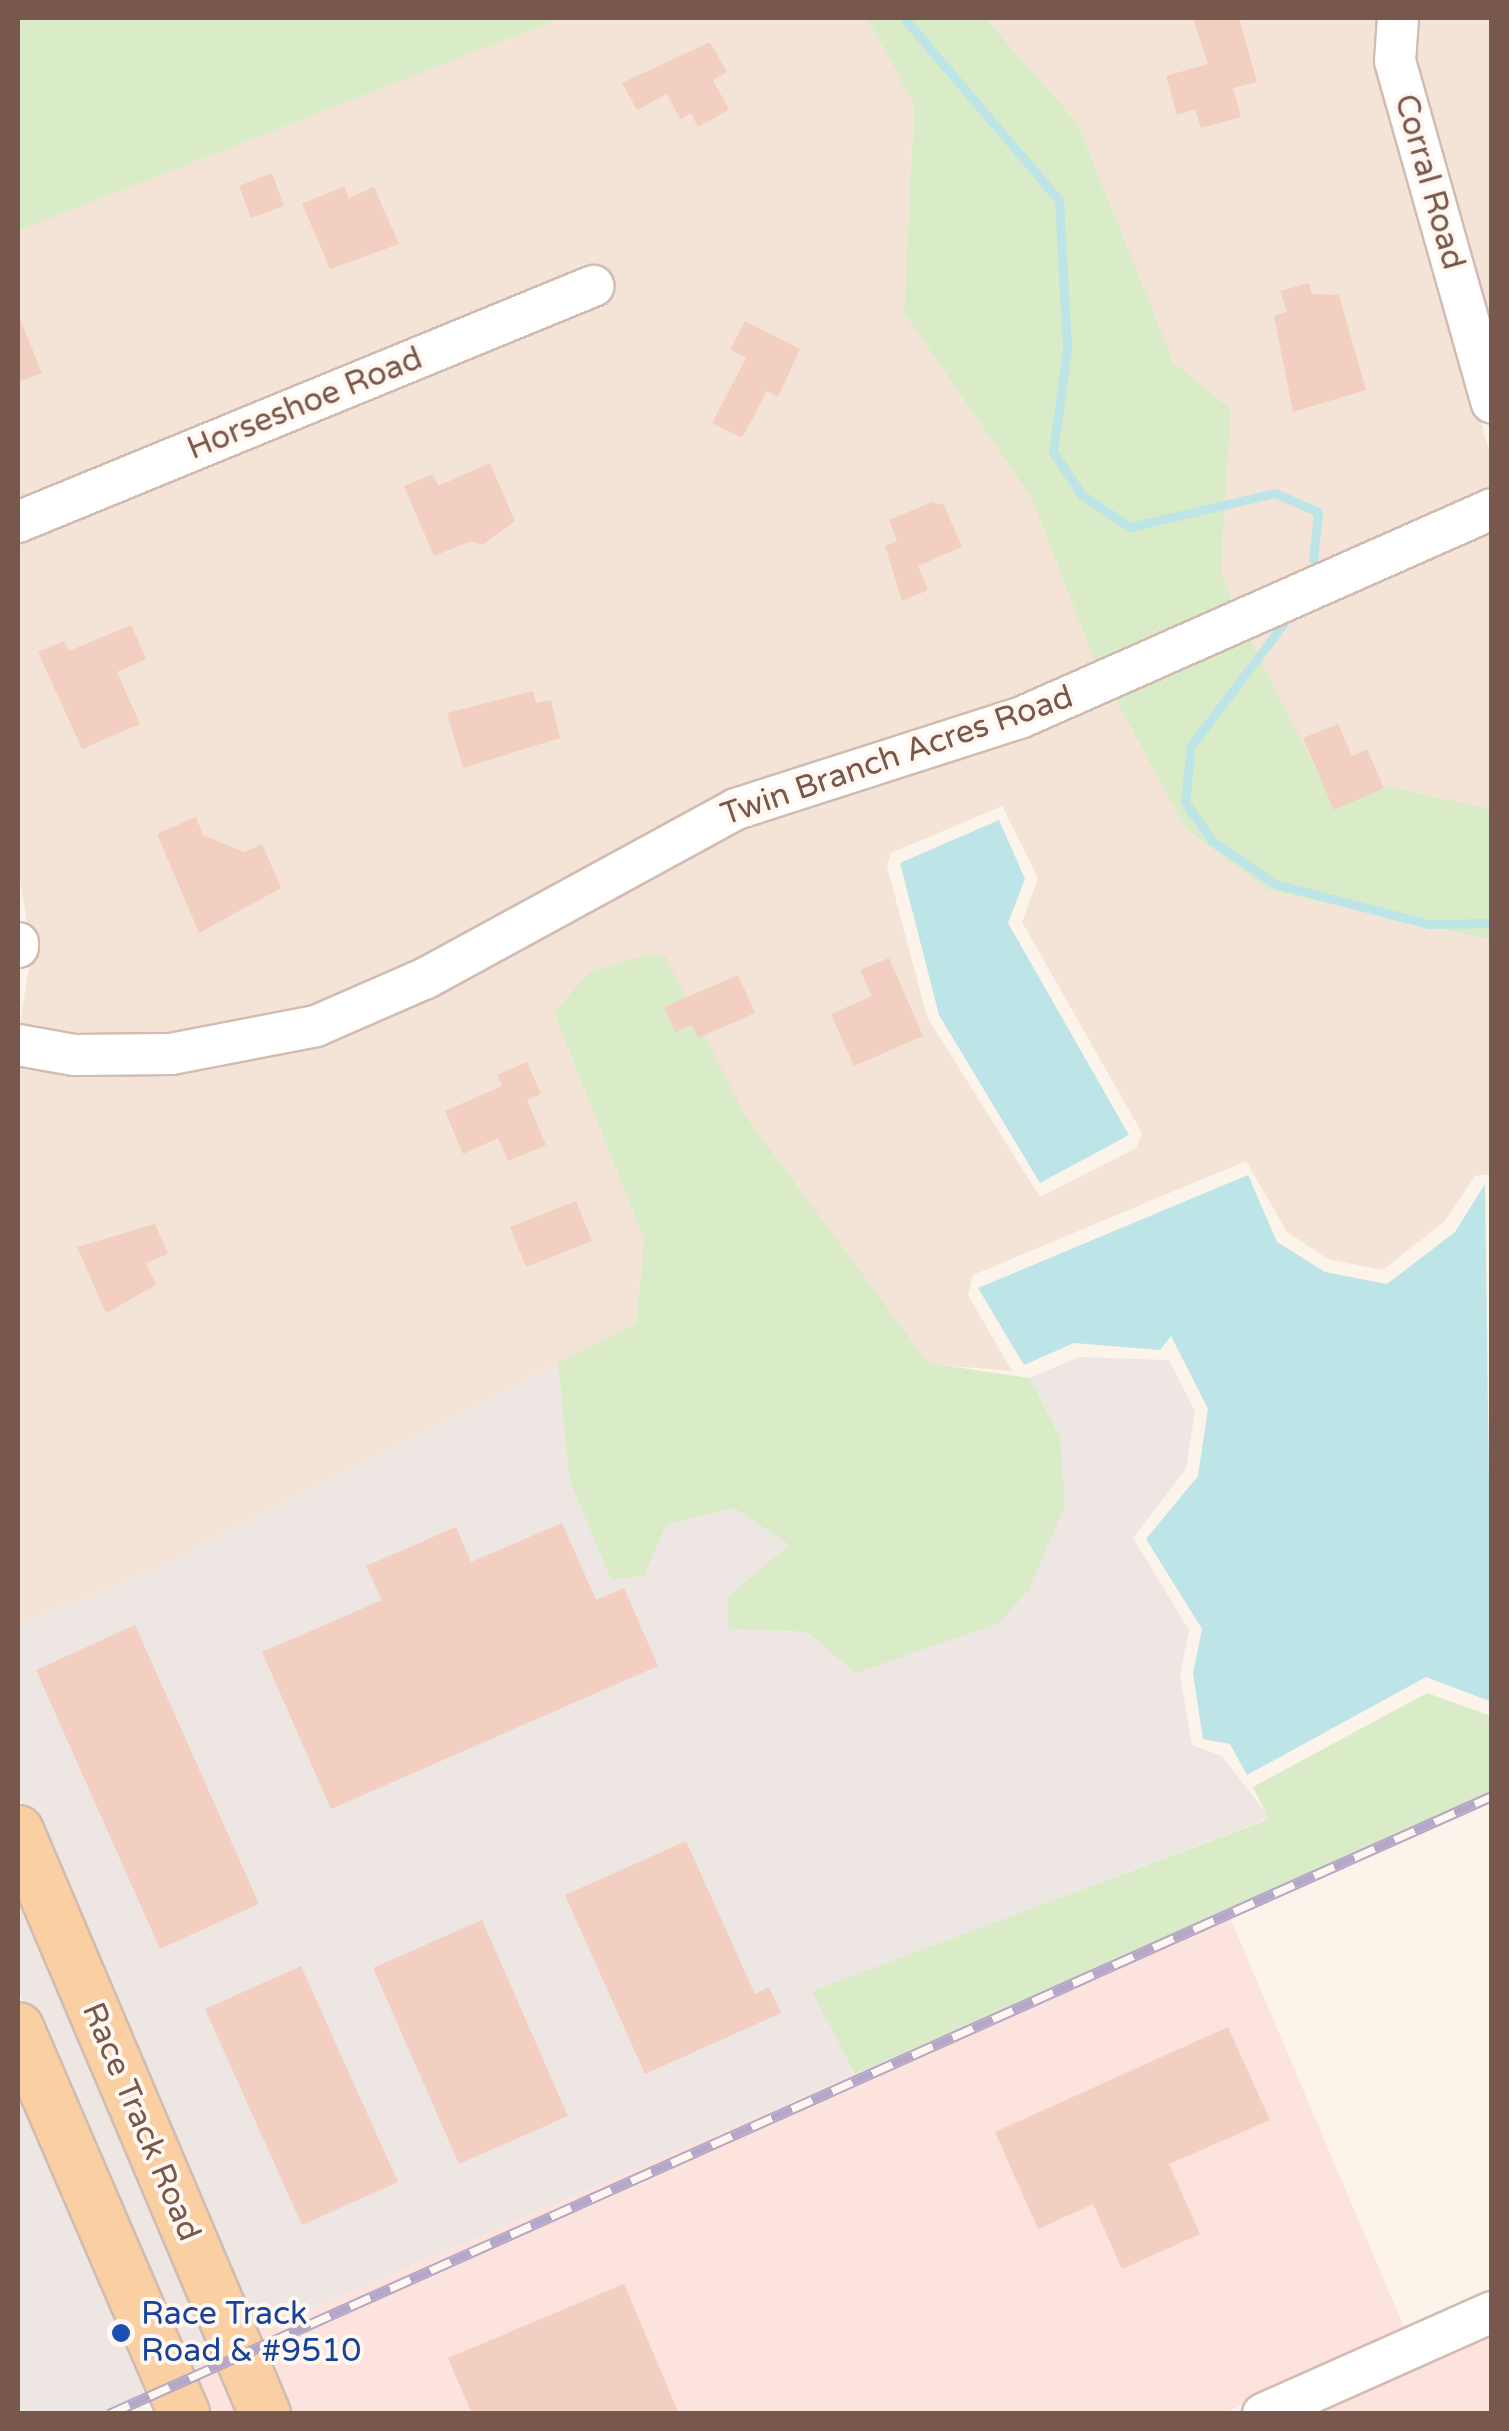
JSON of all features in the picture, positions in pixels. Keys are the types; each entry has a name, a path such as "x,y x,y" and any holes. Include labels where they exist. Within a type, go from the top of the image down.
{"main road":[{"name":"Race Track Road","path":"18,1831 265,2414"},
{"path":"18,2028 184,2414"}],"street":[{"name":"Corral Road","path":"1398,18 1395,61 1492,403"},
{"name":"Horseshoe Road","path":"18,522 593,286"},
{"name":"Twin Branch Acres Road","path":"18,1045 154,1055 316,1026 426,978 722,816 1020,718 1492,509"},
{"path":"1263,2414 1492,2312"}],"shaded area":[{"path":"562,18 867,18 914,105 904,313 1031,497 1097,666 1014,703 729,794 363,990 260,1024 118,1041 19,1029 32,949 18,871 18,540 613,295 600,265 18,504 18,231"},
{"path":"985,18 1383,18 1381,65 1491,457 1491,491 1234,603 1221,573 1231,409 1174,363 1077,122"},
{"path":"1413,18 1491,18 1491,350 1410,61"},
{"path":"1491,526 1491,809 1317,771 1247,633"},
{"path":"1113,695 1186,829 1268,890 1491,940 1491,1174 1475,1176 1445,1221 1383,1270 1328,1259 1287,1232 1246,1161 973,1275 968,1295 1012,1371 928,1364 745,1115 705,1044 554,1013 644,1240 636,1324 158,1569 18,1626 18,1061 221,1064 322,1041 743,824","holes":["1002,806 1038,878 1022,922 1142,1133 1136,1148 1040,1197 927,1017 887,866 891,853"]},
{"path":"1078,1357 1169,1360 1195,1411 1186,1469 1133,1538 1189,1630 1180,1675 1192,1745 1222,1756 1270,1818 813,1991 855,2074 248,2336 18,1794 18,1626 158,1569 558,1363 569,1479 611,1580 644,1576 667,1524 734,1508 791,1545 728,1597 729,1629 808,1632 1060,1437 1030,1378"},
{"path":"18,1869 223,2351 184,2377 18,1990"},
{"path":"1228,1913 1406,2332 1222,2414 281,2413 248,2336"},
{"path":"18,2091 148,2401 118,2413 18,2413"},
{"path":"1491,2330 1491,2413 1304,2413"},
{"path":"223,2351 249,2413 200,2413 184,2377"}],"green space":[{"path":"18,18 562,18 18,231"},
{"path":"867,18 985,18 1077,122 1174,363 1231,409 1221,573 1234,603 1096,664 1031,497 904,313 914,105"},
{"path":"1247,633 1317,771 1491,809 1491,940 1268,890 1186,829 1113,695"},
{"path":"647,955 665,955 745,1115 928,1363 1030,1378 1060,1437 1065,1505 1028,1591 997,1624 855,1673 808,1632 729,1629 727,1597 790,1545 734,1508 667,1524 644,1576 611,1580 569,1479 558,1363 636,1324 644,1240 554,1013 590,971"},
{"path":"1427,1693 1491,1716 1491,1799 855,2074 812,1991 1269,1819 1253,1787"}],"water":[{"path":"999,820 1025,879 1008,923 1129,1135 1040,1183 939,1015 900,863"},
{"path":"1248,1175 1277,1242 1325,1272 1387,1284 1455,1232 1485,1184 1492,1702 1426,1677 1247,1775 1230,1744 1203,1739 1193,1673 1202,1629 1146,1539 1198,1476 1208,1409 1171,1336 1160,1350 1074,1343 1024,1365 978,1288"}],"building":[{"path":"1193,18 1239,18 1257,82 1233,88 1241,117 1201,128 1195,109 1177,115 1166,76 1208,64"},
{"path":"710,42 727,72 713,80 729,110 698,127 691,113 680,119 667,94 637,110 622,83"},
{"path":"272,173 284,206 251,218 239,186"},
{"path":"344,186 349,198 374,187 399,244 330,269 302,204"},
{"path":"1309,283 1312,294 1339,295 1366,390 1293,412 1274,316 1287,312 1280,291"},
{"path":"18,314 42,373 18,382"},
{"path":"745,321 800,349 778,397 767,391 742,438 712,423 746,358 730,350"},
{"path":"490,463 515,521 482,545 471,541 434,556 404,486 433,474 438,486"},
{"path":"932,502 944,505 962,547 918,566 928,590 902,601 885,546 897,541 889,520"},
{"path":"131,625 146,659 117,672 140,724 82,749 38,652 64,641 69,651"},
{"path":"533,691 536,703 551,700 560,738 463,768 447,713"},
{"path":"1338,724 1352,756 1367,749 1384,788 1334,810 1303,738"},
{"path":"196,817 203,835 244,852 262,844 281,888 199,933 157,834"},
{"path":"889,958 923,1036 854,1066 831,1014 872,996 860,970"},
{"path":"738,975 755,1013 698,1038 692,1025 675,1032 664,1007"},
{"path":"527,1062 541,1094 527,1100 546,1145 508,1161 498,1138 463,1154 445,1111 502,1086 497,1075"},
{"path":"576,1201 592,1241 526,1267 510,1227"},
{"path":"155,1224 168,1254 146,1263 156,1285 106,1313 77,1247"},
{"path":"562,1523 596,1600 624,1588 658,1666 331,1809 262,1652 382,1600 366,1566 456,1527 471,1562"},
{"path":"135,1625 259,1904 160,1949 36,1670"},
{"path":"686,1841 755,1994 769,1987 781,2013 645,2074 565,1895"},
{"path":"482,1920 568,2116 459,2164 373,1968"},
{"path":"301,1966 398,2182 302,2225 205,2009"},
{"path":"1228,2027 1270,2120 1169,2164 1200,2234 1122,2269 1093,2204 1038,2229 995,2132"},
{"path":"624,2284 679,2414 472,2414 448,2358"}],"waterway":[{"path":"904,18 1059,200 1067,349 1053,452 1082,495 1130,527 1275,493 1318,512 1313,560"},
{"path":"1284,623 1191,746 1185,802 1212,841 1275,884 1429,924 1492,923"}],"railway":[{"path":"109,2414 1492,1796"}],"place":[{"name":"Race Track Road & #9510","path":"121,2333"}]}
